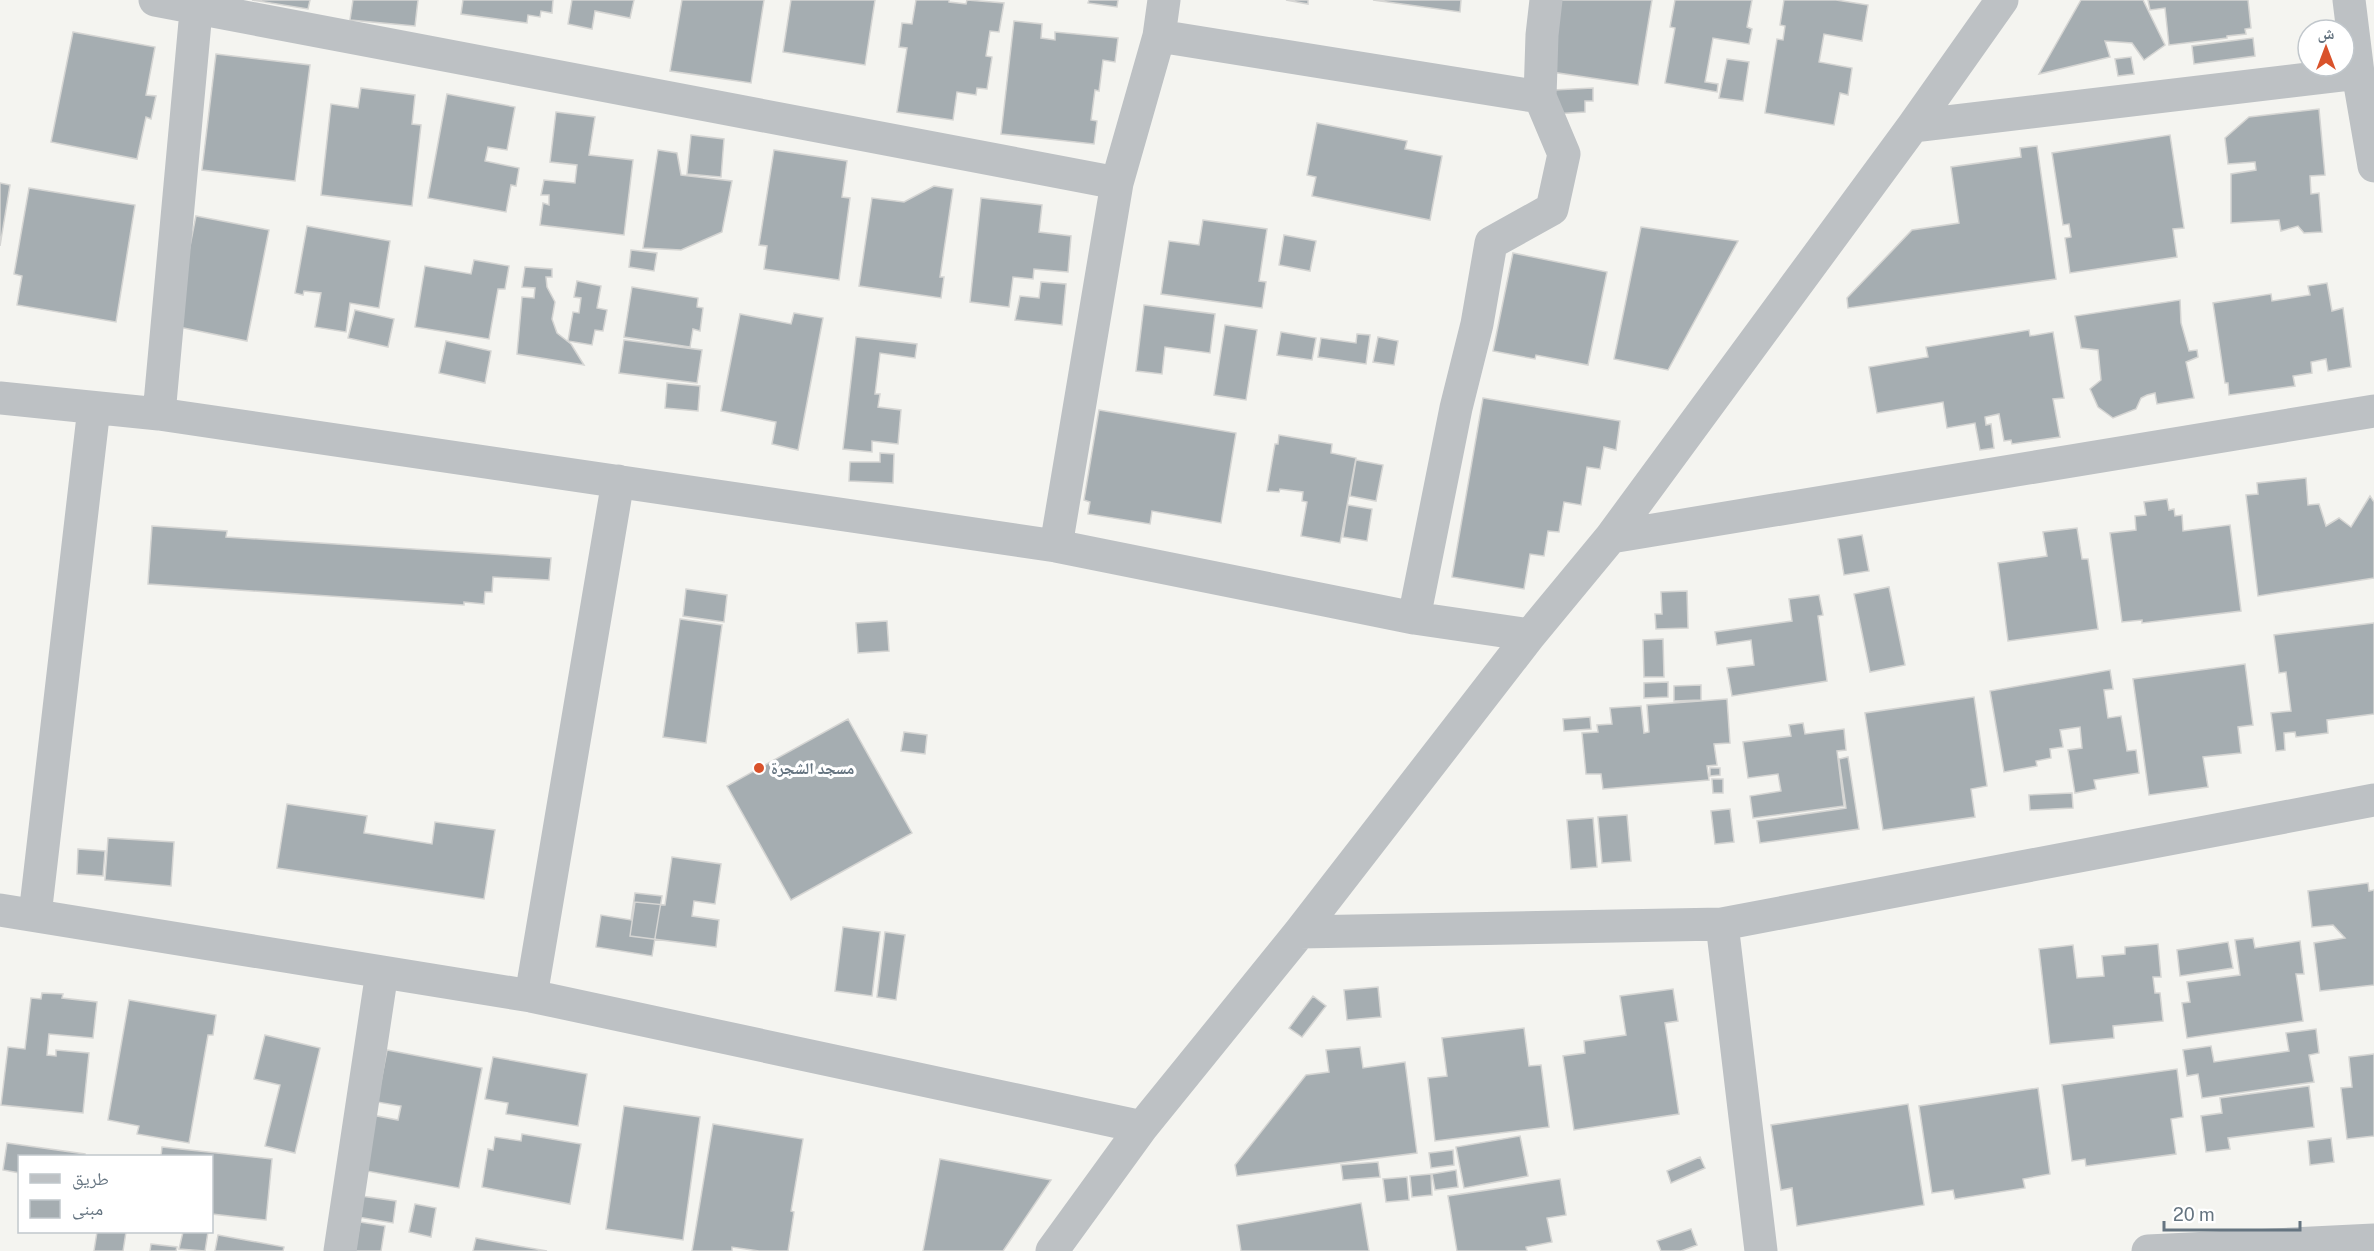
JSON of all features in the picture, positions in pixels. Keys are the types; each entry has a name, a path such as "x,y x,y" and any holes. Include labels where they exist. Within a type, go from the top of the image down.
{"street":[{"path":"155,0 196,4 1117,183"},
{"path":"1056,546 1117,183 1159,36 1164,0"},
{"path":"1414,618 1456,408 1477,324 1491,243 1552,209 1564,154 1540,97 1542,34 1546,0"},
{"path":"1052,1251 1142,1127 1300,932 1530,635 1611,537 1913,126 2002,0"},
{"path":"2349,0 2358,73 2374,166"},
{"path":"159,414 196,4"},
{"path":"1159,36 1540,97"},
{"path":"1913,126 2358,73"},
{"path":"0,398 159,414 1056,546 1414,618 1530,635"},
{"path":"35,915 94,408"},
{"path":"1611,537 2374,411"},
{"path":"531,996 618,481"},
{"path":"1300,932 1722,924 2374,800"},
{"path":"0,910 531,996 1142,1127"},
{"path":"1722,924 1761,1251"},
{"path":"340,1251 382,972"},
{"path":"2148,1251 2374,1240"}],"building":[{"path":"252,0 310,0 308,9"},
{"path":"353,0 418,0 415,26 350,20"},
{"path":"463,0 553,0 552,13 541,11 540,17 528,15 527,23 461,14"},
{"path":"572,0 634,0 630,18 595,11 592,29 568,24"},
{"path":"682,0 764,0 751,83 670,71"},
{"path":"791,0 875,0 865,65 783,52"},
{"path":"916,0 949,0 949,2 966,4 967,0 1004,3 999,32 990,31 986,56 992,57 987,89 977,88 976,95 957,92 953,120 897,112 907,48 899,47 902,23 912,24"},
{"path":"1089,0 1118,0 1117,7 1088,3"},
{"path":"1286,0 1308,0 1308,4"},
{"path":"1373,0 1461,0 1460,12"},
{"path":"1556,0 1652,0 1638,85 1545,71"},
{"path":"1675,0 1752,0 1747,27 1752,29 1749,44 1713,38 1705,82 1718,84 1717,92 1665,83 1675,28 1670,27"},
{"path":"1784,0 1836,0 1868,5 1862,41 1824,34 1819,62 1852,68 1848,95 1840,93 1834,125 1765,113 1777,39 1783,40 1785,26 1780,25"},
{"path":"2081,0 2143,0 2165,45 2144,60 2132,43 2105,41 2110,57 2039,74"},
{"path":"2148,0 2248,0 2251,28 2245,29 2246,34 2227,36 2227,38 2169,45 2165,8 2150,10"},
{"path":"1014,21 1042,24 1041,38 1055,40 1055,32 1118,38 1115,62 1103,60 1099,91 1095,90 1091,120 1097,121 1094,144 1001,134"},
{"path":"73,32 155,47 146,95 156,96 151,119 146,117 137,159 51,142"},
{"path":"2253,38 2255,56 2194,64 2192,46"},
{"path":"216,54 310,65 295,181 202,170"},
{"path":"2131,57 2134,74 2118,76 2115,59"},
{"path":"1727,59 1749,62 1743,101 1719,98"},
{"path":"361,88 415,95 412,124 421,125 412,206 321,195 331,104 358,108"},
{"path":"1593,88 1593,101 1585,101 1585,112 1554,114 1553,90"},
{"path":"447,94 515,107 507,150 488,147 485,161 519,168 516,186 511,185 506,212 428,198"},
{"path":"2319,109 2325,175 2310,176 2311,194 2319,193 2322,232 2304,233 2298,226 2281,231 2279,220 2231,223 2231,174 2256,170 2255,162 2228,164 2225,138 2249,117"},
{"path":"556,112 595,117 589,155 633,160 624,235 540,225 543,203 549,205 549,195 541,195 544,180 575,183 577,165 550,162"},
{"path":"1317,123 1407,141 1405,149 1442,156 1430,220 1312,196 1316,177 1307,175"},
{"path":"691,135 724,139 721,177 687,174"},
{"path":"2170,135 2184,228 2173,229 2177,257 2070,273 2065,238 2071,237 2069,224 2063,225 2052,153"},
{"path":"2037,146 2056,279 1848,308 1847,298 1912,230 1959,223 1951,167 2021,157 2020,148"},
{"path":"658,150 677,153 681,175 732,181 722,232 681,250 643,248"},
{"path":"774,150 847,161 842,197 850,198 839,280 764,269 767,246 759,245"},
{"path":"0,183 10,185 0,246"},
{"path":"934,186 953,189 940,277 944,277 941,298 859,286 872,198 904,202"},
{"path":"29,188 135,205 116,322 17,305 22,276 14,274"},
{"path":"981,198 1042,205 1039,232 1071,236 1068,272 1034,269 1033,279 1013,277 1009,307 970,302"},
{"path":"196,216 269,230 247,341 174,326"},
{"path":"1203,220 1267,229 1259,281 1266,282 1262,308 1161,294 1169,241 1199,245"},
{"path":"307,226 390,241 379,308 350,303 346,332 315,327 321,293 304,291 303,295 295,293"},
{"path":"1641,227 1738,241 1668,370 1614,359"},
{"path":"1284,235 1316,241 1310,271 1279,265"},
{"path":"631,250 657,253 654,271 629,267"},
{"path":"1513,253 1607,272 1588,365 1536,355 1535,359 1493,351"},
{"path":"474,260 509,266 505,289 498,289 489,339 415,327 425,266 471,274"},
{"path":"525,267 552,269 552,277 546,277 547,287 555,302 552,319 557,333 571,344 584,365 517,354 522,297 534,298 535,288 522,287"},
{"path":"577,281 601,286 597,308 607,310 603,331 595,330 592,345 568,341 573,312 579,313 581,298 574,297"},
{"path":"1041,282 1066,284 1062,325 1015,320 1020,296 1039,298"},
{"path":"2327,283 2332,311 2343,308 2351,367 2328,371 2326,359 2311,362 2312,373 2293,376 2295,386 2229,395 2228,383 2225,383 2213,303 2271,294 2272,301 2310,295 2308,286"},
{"path":"632,287 698,298 697,307 703,308 700,331 693,329 690,347 624,337"},
{"path":"2180,300 2181,323 2189,351 2197,350 2198,357 2186,362 2194,398 2157,404 2155,393 2141,398 2136,409 2113,418 2098,407 2090,389 2101,380 2098,350 2081,348 2075,316"},
{"path":"1144,305 1215,314 1210,353 1165,347 1162,374 1136,371"},
{"path":"355,310 394,319 388,347 348,338"},
{"path":"794,313 823,318 798,450 772,444 776,422 721,411 740,314 791,324"},
{"path":"1225,325 1257,330 1246,400 1214,395"},
{"path":"2029,330 2030,336 2053,332 2064,398 2053,399 2060,437 2012,444 2011,440 2004,441 1999,414 1985,417 1986,425 1991,424 1994,448 1980,450 1975,423 1947,428 1943,402 1877,413 1869,367 1928,357 1926,347"},
{"path":"1281,332 1316,338 1312,360 1277,355"},
{"path":"1357,334 1370,335 1366,364 1318,357 1321,338 1356,343"},
{"path":"856,337 917,344 915,358 880,353 875,394 880,394 878,407 901,410 898,444 872,441 872,452 843,449"},
{"path":"1378,337 1398,341 1394,365 1373,362"},
{"path":"624,340 702,350 697,383 619,373"},
{"path":"446,341 491,351 485,383 439,373"},
{"path":"667,383 700,386 698,411 665,408"},
{"path":"1483,398 1620,421 1616,450 1604,447 1600,469 1587,467 1581,505 1564,502 1559,532 1548,531 1544,556 1530,554 1524,589 1452,577"},
{"path":"1099,410 1236,433 1221,523 1152,511 1150,524 1088,514 1090,502 1084,500"},
{"path":"1279,435 1332,444 1331,453 1356,458 1340,543 1301,536 1307,502 1302,501 1303,492 1280,489 1279,492 1267,491 1275,444 1278,444"},
{"path":"880,453 894,454 893,483 849,481 850,462 880,462"},
{"path":"1356,460 1383,465 1376,501 1350,496"},
{"path":"2306,478 2308,505 2319,504 2326,526 2339,518 2351,527 2370,496 2374,502 2374,578 2258,596 2246,495 2258,494 2257,483"},
{"path":"2167,499 2169,510 2174,509 2175,516 2182,515 2183,531 2230,525 2241,611 2142,623 2142,620 2122,622 2110,533 2136,530 2135,516 2146,515 2144,502"},
{"path":"1348,505 1372,509 1367,541 1343,537"},
{"path":"152,526 227,531 226,537 551,558 549,580 493,577 492,592 485,592 484,604 464,602 464,605 148,584"},
{"path":"2077,528 2082,559 2088,559 2098,629 2008,641 1998,563 2047,556 2043,532"},
{"path":"1862,535 1869,571 1844,575 1838,539"},
{"path":"1889,587 1905,665 1870,672 1854,594"},
{"path":"686,589 727,595 724,622 683,616"},
{"path":"1687,591 1688,628 1656,629 1655,614 1662,614 1661,592"},
{"path":"1819,595 1823,615 1818,616 1827,681 1732,696 1727,668 1754,665 1751,640 1717,645 1715,632 1792,621 1789,599"},
{"path":"680,619 722,625 706,743 663,737"},
{"path":"887,621 889,651 858,653 856,623"},
{"path":"2374,623 2374,714 2327,720 2328,733 2296,737 2295,732 2284,733 2285,750 2276,751 2271,713 2291,711 2286,672 2279,673 2274,635"},
{"path":"1663,639 1664,677 1644,677 1643,640"},
{"path":"2245,664 2253,725 2238,727 2241,753 2203,757 2208,787 2149,795 2133,679"},
{"path":"2110,670 2113,689 2104,690 2108,718 2121,716 2127,751 2136,750 2139,773 2094,780 2096,789 2075,793 2068,750 2082,748 2080,727 2060,730 2063,747 2050,749 2051,758 2036,761 2037,766 2004,772 1990,691"},
{"path":"1668,682 1668,697 1644,698 1644,683"},
{"path":"1701,685 1701,700 1674,701 1674,686"},
{"path":"1974,697 1987,786 1971,789 1975,817 1883,830 1865,713"},
{"path":"1727,699 1730,743 1714,744 1717,765 1707,766 1709,780 1603,789 1601,774 1586,774 1582,733 1598,732 1597,725 1612,724 1610,708 1641,706 1644,733 1649,732 1647,705"},
{"path":"1590,717 1591,729 1564,731 1563,719"},
{"path":"848,719 912,833 791,900 727,786"},
{"path":"1803,723 1805,734 1844,729 1846,750 1837,751 1844,806 1753,818 1750,796 1781,791 1778,774 1748,778 1743,742 1791,736 1789,725"},
{"path":"904,732 927,735 925,754 901,751"},
{"path":"1848,757 1859,829 1760,843 1757,821 1846,808 1839,759"},
{"path":"1710,768 1720,768 1720,775 1710,776"},
{"path":"1712,779 1723,779 1723,793 1713,793"},
{"path":"2072,793 2073,808 2030,810 2029,795"},
{"path":"287,804 367,816 364,833 432,844 435,822 495,830 484,899 277,868"},
{"path":"1730,809 1734,842 1715,844 1711,811"},
{"path":"1627,815 1631,861 1602,863 1598,817"},
{"path":"1593,818 1597,867 1571,869 1567,820"},
{"path":"108,838 174,842 171,886 105,880"},
{"path":"78,849 105,851 103,876 77,874"},
{"path":"672,857 721,864 715,904 694,901 692,916 719,920 716,947 630,936 635,902 665,905"},
{"path":"2368,883 2369,891 2374,890 2374,985 2320,991 2314,943 2345,938 2333,925 2312,927 2308,891"},
{"path":"635,893 662,896 652,956 596,947 601,915 631,920"},
{"path":"843,927 880,932 872,996 835,991"},
{"path":"885,932 905,935 896,1000 877,997"},
{"path":"2253,938 2255,948 2300,941 2304,974 2296,974 2303,1021 2187,1038 2182,1003 2190,1002 2187,982 2240,975 2235,940"},
{"path":"2228,942 2233,968 2180,976 2177,950"},
{"path":"2158,944 2161,977 2153,977 2155,993 2160,993 2163,1021 2113,1026 2114,1038 2050,1044 2039,949 2073,945 2077,978 2104,976 2102,956 2125,954 2125,947"},
{"path":"1378,987 1381,1017 1347,1020 1344,990"},
{"path":"1673,989 1678,1021 1665,1023 1679,1114 1574,1130 1563,1056 1585,1053 1584,1041 1626,1035 1620,996"},
{"path":"42,993 63,994 62,998 97,1002 93,1038 49,1034 47,1055 56,1056 56,1050 89,1053 83,1113 1,1105 8,1047 25,1049 31,998 41,999"},
{"path":"1313,996 1326,1006 1302,1037 1289,1028"},
{"path":"129,1000 216,1015 213,1035 208,1035 189,1143 137,1134 139,1126 108,1120"},
{"path":"1524,1028 1529,1066 1541,1065 1549,1127 1435,1141 1428,1078 1447,1076 1442,1038"},
{"path":"2316,1029 2319,1053 2309,1055 2314,1082 2202,1098 2198,1074 2187,1076 2183,1050 2211,1046 2214,1062 2289,1051 2286,1033"},
{"path":"265,1035 320,1048 295,1153 265,1146 280,1085 254,1079"},
{"path":"1360,1047 1363,1068 1405,1062 1417,1153 1237,1176 1235,1165 1306,1075 1329,1072 1326,1050"},
{"path":"387,1050 482,1068 459,1188 361,1170 372,1115 398,1120 401,1106 377,1102"},
{"path":"2374,1054 2374,1136 2347,1139 2341,1088 2352,1087 2349,1057"},
{"path":"493,1057 587,1074 578,1126 506,1114 508,1103 485,1099"},
{"path":"2177,1069 2183,1117 2171,1119 2176,1154 2086,1166 2085,1159 2072,1161 2062,1085"},
{"path":"2309,1086 2314,1127 2228,1138 2230,1149 2206,1152 2201,1116 2222,1113 2220,1098"},
{"path":"2038,1088 2050,1174 2023,1179 2025,1188 1955,1199 1953,1190 1932,1193 1919,1106"},
{"path":"1908,1104 1924,1205 1797,1226 1792,1188 1781,1190 1771,1125"},
{"path":"624,1106 700,1117 683,1240 606,1229"},
{"path":"713,1124 803,1139 791,1211 794,1212 788,1251 759,1251 732,1247 732,1251 692,1251"},
{"path":"522,1134 581,1144 570,1204 482,1187 488,1149 493,1150 495,1137 521,1141"},
{"path":"1520,1136 1528,1176 1464,1188 1456,1147"},
{"path":"2331,1138 2334,1162 2310,1165 2308,1141"},
{"path":"7,1143 85,1154 18,1155 18,1173 3,1170"},
{"path":"162,1147 272,1159 266,1220 213,1214 213,1155 161,1155"},
{"path":"1453,1150 1454,1165 1431,1168 1429,1153"},
{"path":"1700,1157 1705,1168 1671,1183 1667,1171"},
{"path":"940,1159 1051,1180 1003,1251 923,1251"},
{"path":"1378,1162 1380,1177 1343,1180 1341,1165"},
{"path":"1456,1170 1458,1187 1435,1190 1432,1174"},
{"path":"1431,1174 1432,1195 1412,1197 1410,1176"},
{"path":"1407,1177 1409,1200 1386,1202 1383,1179"},
{"path":"1560,1179 1566,1215 1547,1218 1552,1242 1526,1247 1527,1251 1457,1251 1448,1196"},
{"path":"361,1196 396,1201 393,1223 358,1217"},
{"path":"1361,1203 1369,1251 1241,1251 1237,1225"},
{"path":"415,1204 436,1208 431,1237 409,1232"},
{"path":"360,1222 385,1226 381,1251 355,1251"},
{"path":"1691,1229 1697,1245 1681,1251 1661,1251 1657,1241"},
{"path":"97,1233 126,1233 123,1251 94,1251"},
{"path":"183,1233 208,1233 205,1251 179,1249"},
{"path":"218,1235 284,1247 283,1251 215,1251"},
{"path":"476,1238 513,1245 547,1251 473,1251"},
{"path":"151,1244 177,1247 176,1251 150,1251"}],"place":[{"name":"مسجد الشجرة","path":"759,768"}]}
